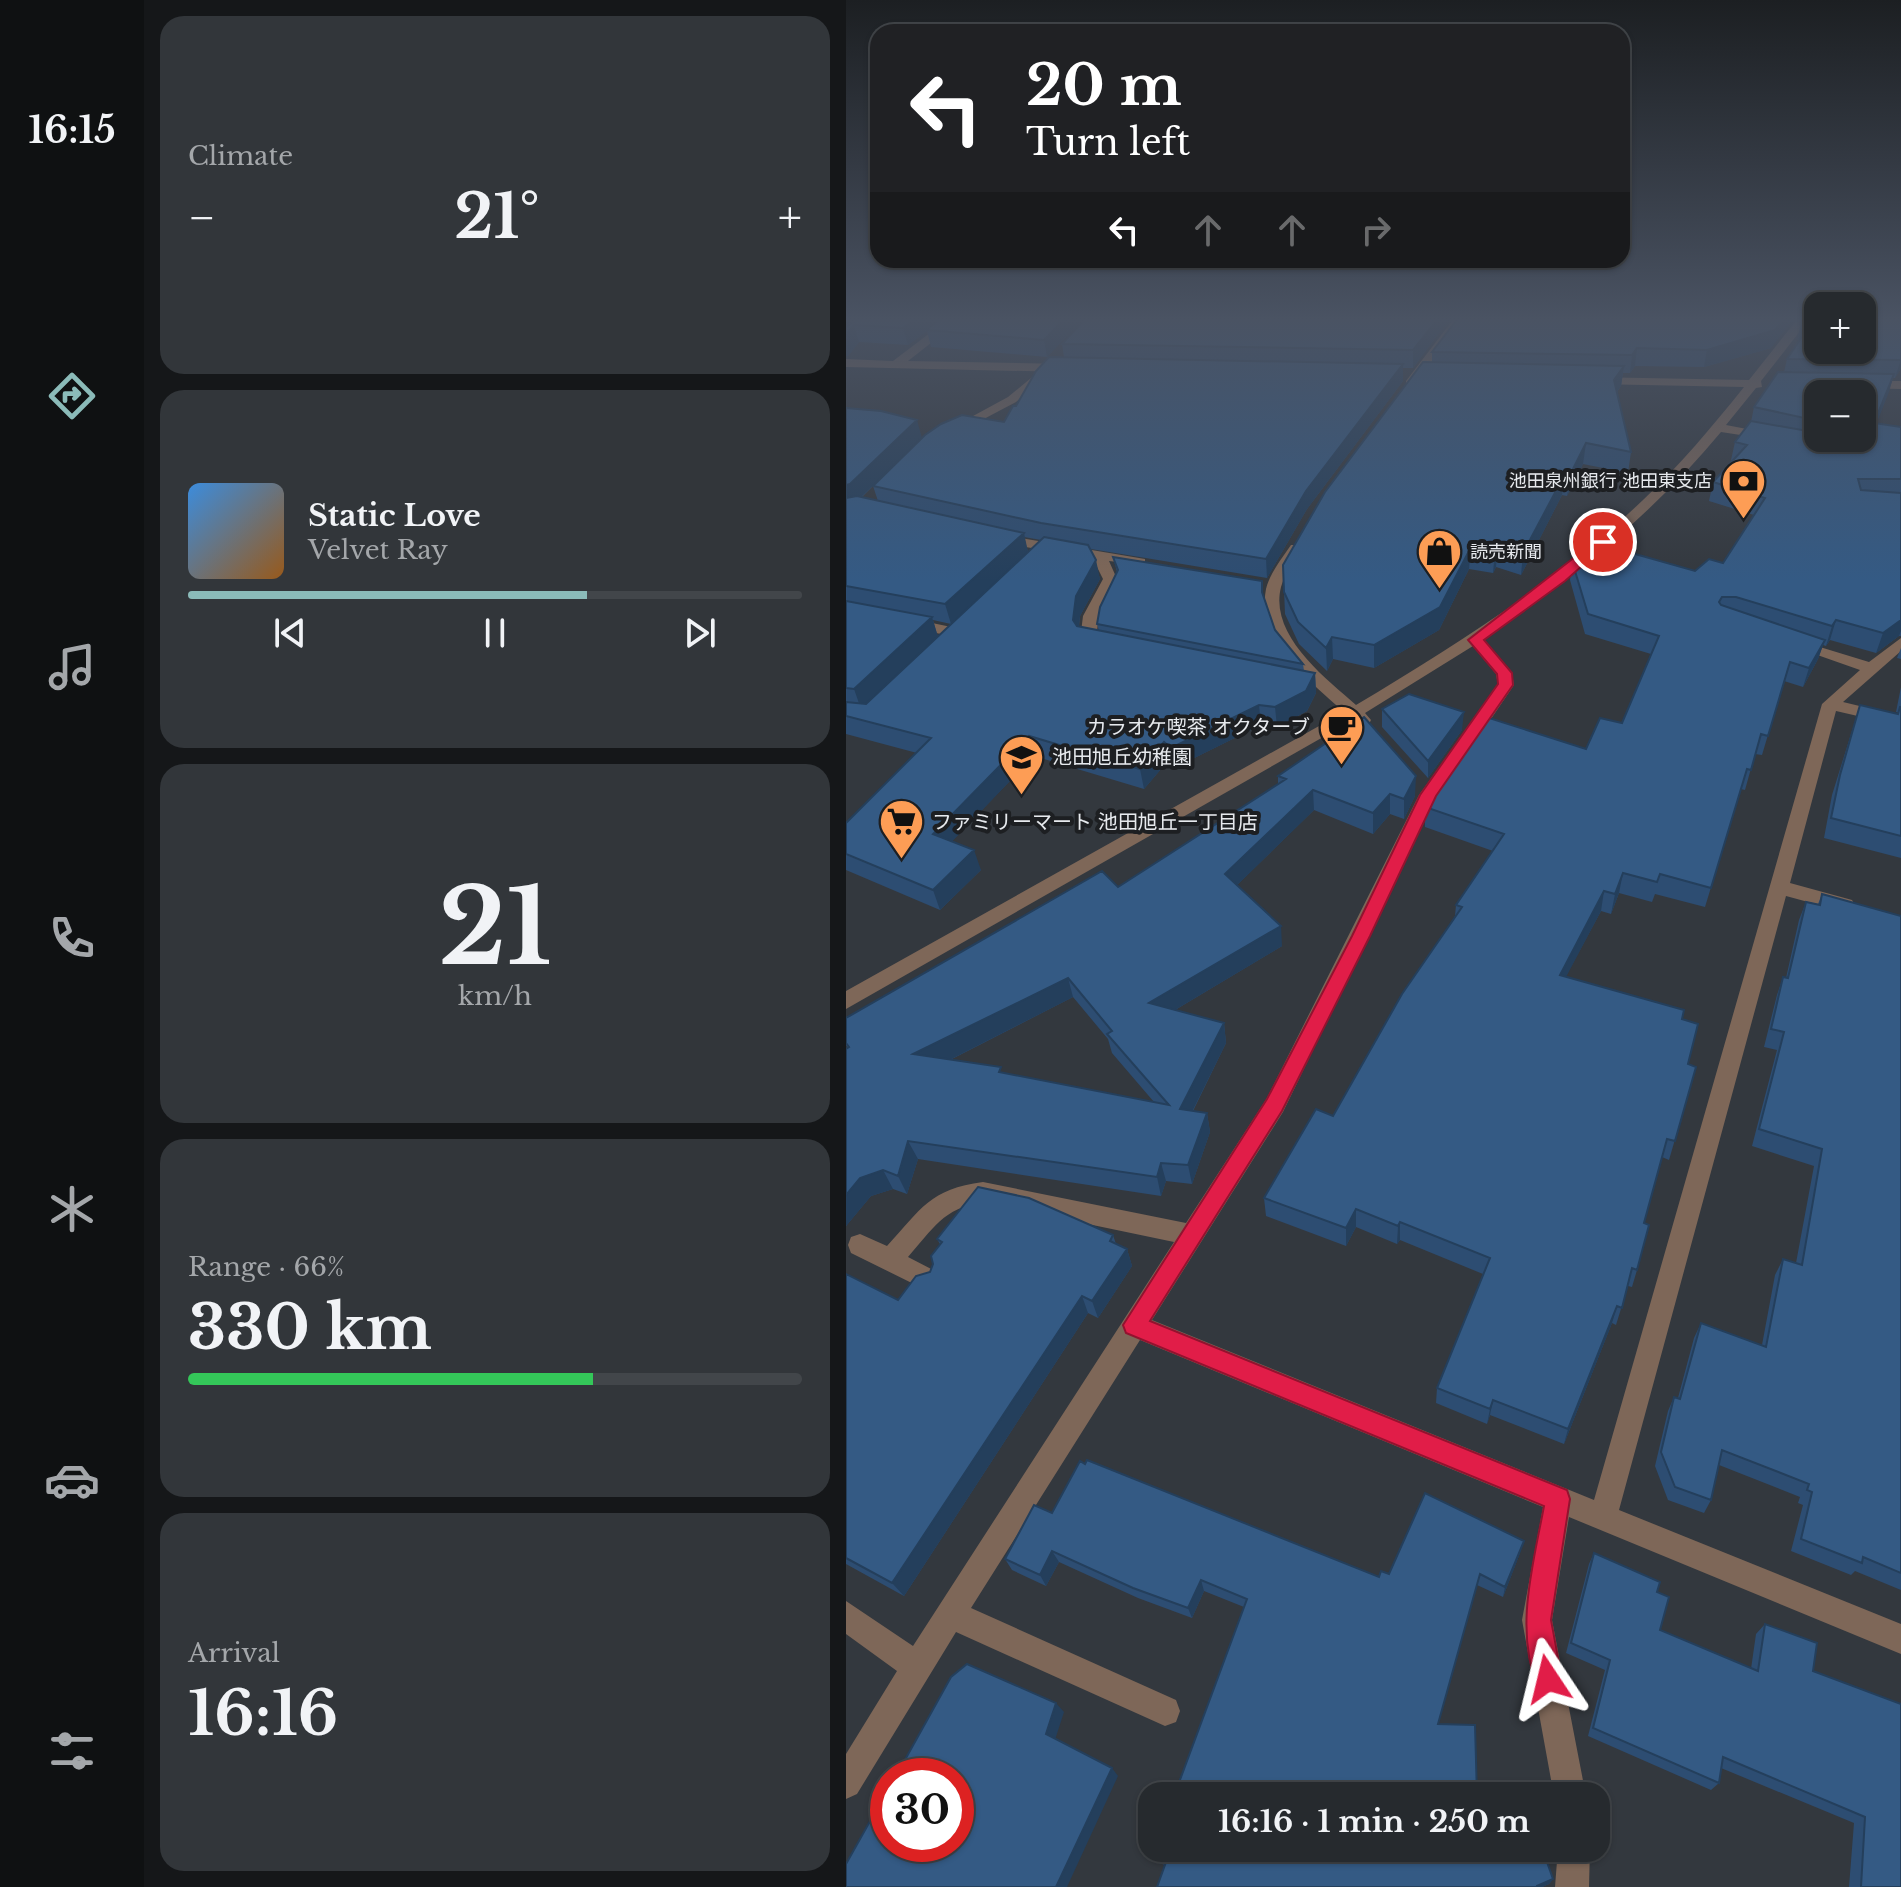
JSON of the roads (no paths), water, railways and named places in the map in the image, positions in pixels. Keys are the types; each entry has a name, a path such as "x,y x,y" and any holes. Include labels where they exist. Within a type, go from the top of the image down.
{"street":[{"path":"939,436 1006,405"},
{"path":"846,1001 1476,640 1560,578 1645,506 1734,405"},
{"path":"1717,427 1777,439"},
{"path":"984,535 1038,553 1099,555 1157,565"},
{"path":"1302,536 1267,585 1274,615 1290,648 1380,736"},
{"path":"1099,555 1110,579 1091,616 1088,640 1119,648"},
{"path":"893,620 955,632"},
{"path":"846,1783 950,1614 1275,1105 1361,936 1423,789 1506,685 1504,673 1476,640"},
{"path":"1783,640 1870,668"},
{"path":"1603,1517 1830,704 1901,643"},
{"path":"1299,682 1327,687"},
{"path":"1830,704 1901,721"},
{"path":"1779,887 1871,912"},
{"path":"890,1260 937,1208 955,1196 983,1192 1191,1235"},
{"path":"860,1245 928,1280"},
{"path":"1134,1325 1901,1639"},
{"path":"1558,1499 1537,1620 1567,1782"},
{"path":"950,1614 1165,1711"},
{"path":"846,1616 917,1667"},
{"path":"1572,1887 1573,1862"}],"place":[{"name":"池田泉州銀行 池田東支店","path":"1743,520"},
{"name":"読売新聞","path":"1439,591"},
{"name":"カラオケ喫茶 オクターブ","path":"1341,766"},
{"name":"池田旭丘幼稚園","path":"1021,796"},
{"name":"ファミリーマート 池田旭丘一丁目店","path":"901,861"}]}
